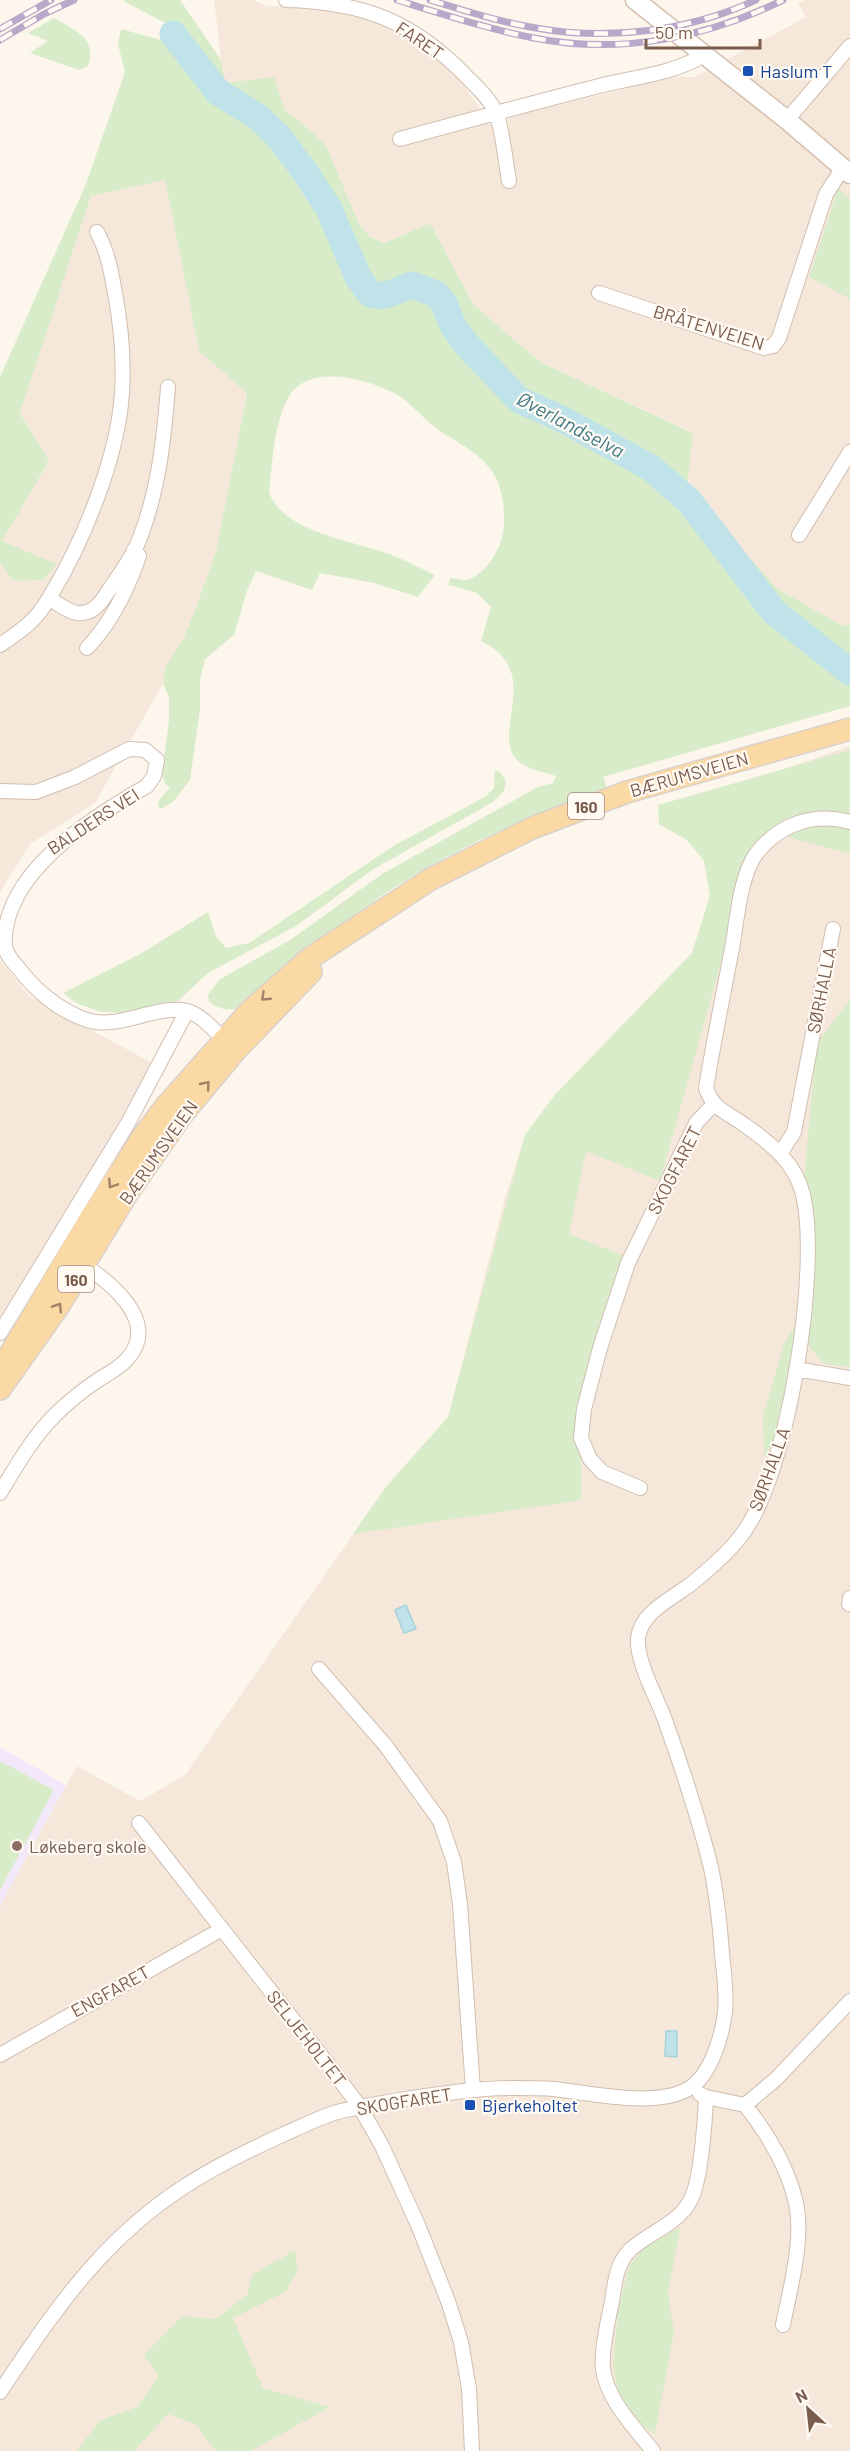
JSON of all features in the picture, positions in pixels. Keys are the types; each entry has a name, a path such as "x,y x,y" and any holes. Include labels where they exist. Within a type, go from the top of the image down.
{"main road":[{"path":"635,0 787,120 847,171"},
{"name":"BÆRUMSVEIEN","path":"0,1389 52,1317 77,1261 90,1219 144,1135 229,1045 345,937 431,879 532,828 627,792 850,729"},
{"name":"BÆRUMSVEIEN","path":"0,1371 77,1261"}],"street":[{"name":"FARET","path":"286,0 320,1 363,9 410,30 444,55 481,92 497,113 509,181"},
{"path":"787,120 850,46"},
{"path":"400,139 668,70 692,62 704,55"},
{"name":"BRÅTENVEIEN","path":"599,292 764,348 773,346 779,338 826,194 847,171"},
{"path":"0,645 31,624 42,612 61,579 88,520 111,453 122,393 120,320 107,250 97,232"},
{"path":"50,598 77,613 90,611 99,605 141,537 158,476 168,387"},
{"path":"799,535 850,452"},
{"path":"87,648 99,636 120,603 138,556 134,549"},
{"name":"BALDERS VEI","path":"0,791 36,792 75,777 129,750 145,750 157,760 154,776 147,786 71,832 38,857 21,876 7,897 2,922 4,947 30,984 65,1010 85,1020 107,1022 160,1012 188,1011"},
{"path":"713,1105 706,1088 737,919 746,878 756,855 775,836 795,823 820,817 850,822"},
{"name":"SØRHALLA","path":"780,1154 794,1132 833,930"},
{"path":"188,1011 202,1019 229,1045"},
{"name":"BÆRUMSVEIEN","path":"0,1333 128,1123 188,1011"},
{"name":"SØRHALLA","path":"690,2088 700,2078 710,2062 720,2036 725,2013 726,1992 718,1906 711,1868 698,1823 641,1656 639,1631 649,1616 663,1603 691,1583 741,1537 757,1508 770,1477 785,1424 802,1337 808,1259 803,1194 797,1178 780,1154 745,1125 713,1105"},
{"name":"SKOGFARET","path":"640,1488 602,1472 590,1459 581,1438 584,1409 600,1348 628,1263 696,1124 713,1105"},
{"path":"0,1493 28,1446 56,1414 77,1395 116,1369 134,1350 138,1329 130,1307 103,1278 77,1261"},
{"path":"796,1369 850,1378"},
{"path":"319,1669 386,1746 440,1821 454,1862 460,1904 472,2090"},
{"name":"SELJEHOLTET","path":"139,1823 360,2107 382,2146 418,2225 448,2301 461,2342 469,2389 472,2451"},
{"name":"ENGFARET","path":"0,2055 222,1929"},
{"path":"745,2105 776,2079 850,2001"},
{"path":"690,2088 706,2097 745,2105 763,2128 776,2152 796,2204 796,2261 783,2325"},
{"name":"SKOGFARET","path":"0,2392 68,2296 97,2260 167,2196 224,2162 330,2114 360,2107 472,2090 547,2089 634,2098 676,2094 690,2088"},
{"path":"653,2451 614,2400 603,2370 607,2326 617,2272 622,2260 631,2249 659,2230 690,2201 698,2165 706,2097"}],"shaded area":[{"path":"214,0 253,0 267,6 321,8 363,14 417,40 451,67 478,105 487,124 504,125 509,117 675,77 695,77 806,17 798,3 804,0 850,0 850,625 843,626 778,589 687,486 692,432 540,362 473,304 430,223 385,243 370,237 359,224 326,145 285,111 274,78 224,83"},
{"path":"165,180 199,351 247,392 216,551 183,639 165,668 163,684 95,803 30,844 0,892 0,563 13,581 56,564 2,541 49,461 20,413 91,196"},
{"path":"850,746 850,2451 0,2451 0,1906 77,1766 140,1801 185,1775 386,1487 448,1417 504,1202 525,1135 554,1096 692,953 710,896 704,861 687,840 659,824 671,809"},
{"path":"0,960 29,996 154,1064 0,1320"},
{"name":"Løkeberg skole","path":"0,1747 66,1785 0,1906"}],"green space":[{"path":"180,0 221,60 225,83 274,77 285,111 326,145 359,224 370,237 385,243 430,223 473,304 540,362 693,433 687,486 778,589 843,626 850,625 850,706 603,777 607,788 490,835 434,864 380,897 309,951 240,1009 235,1010 224,1009 209,1002 208,995 220,979 290,940 382,874 538,787 553,783 556,776 521,763 510,748 513,685 510,669 500,654 481,641 491,607 477,593 449,585 450,578 464,580 478,575 490,563 501,541 504,520 497,480 491,470 476,455 431,424 397,395 367,382 322,377 308,380 297,387 283,409 274,444 269,492 276,506 303,526 389,554 435,575 418,597 374,583 320,573 312,590 256,571 247,591 234,635 205,659 200,679 200,709 190,780 173,802 161,809 158,806 159,800 170,787 165,784 162,774 169,720 169,697 163,684 165,668 183,639 216,551 247,393 199,351 165,180 91,196 20,413 49,461 2,541 57,564 43,580 13,581 0,563 0,377 86,184 125,72 118,44 121,29 164,41 177,29 123,1"},
{"path":"54,18 76,31 87,42 90,48 88,66 79,70 30,53 48,41 28,33"},
{"path":"838,188 850,199 850,299 809,277"},
{"path":"850,750 850,854 781,835 751,855 660,1181 586,1151 569,1234 627,1257 581,1438 581,1500 353,1534 386,1487 448,1417 525,1135 554,1096 692,953 710,896 704,861 687,840 659,824 658,805"},
{"path":"495,770 501,773 506,782 504,791 493,802 372,870 296,926 208,973 178,1001 118,1013 98,1011 76,1003 63,993 142,953 208,912 216,936 226,948 249,943 395,845 485,797 494,788"},
{"path":"850,999 850,1367 824,1364 802,1337 803,1194 816,1045"},
{"path":"800,1317 778,1432 764,1459 763,1416 784,1344"},
{"name":"Løkeberg skole","path":"0,1761 54,1790 0,1890"},
{"path":"680,2227 668,2294 674,2332 655,2434 636,2421 618,2394 613,2364 618,2310 629,2266 643,2249"},
{"path":"295,2250 298,2272 285,2292 233,2318 263,2388 330,2407 251,2451 216,2451 195,2424 168,2414 134,2451 77,2451 99,2421 137,2407 159,2376 144,2355 182,2316 215,2319 247,2295 252,2275"}],"water":[{"path":"406,1605 416,1629 404,1633 395,1610"},
{"path":"666,2031 677,2031 677,2057 665,2056"}],"waterway":[{"name":"Øverlandselva","path":"173,34 218,92 258,117 279,137 329,209 358,277 370,294 386,295 412,285 436,294 444,303 453,326 466,344 519,400 564,420 651,468 689,501 774,612 850,672"}],"railway":[{"path":"0,29 51,0"},
{"path":"0,40 44,14 74,0"},
{"path":"397,0 465,21 534,38 598,45 662,40 693,33 724,24 783,0"},
{"path":"430,0 523,26 564,32 592,33 648,31 676,26 730,11 756,0"}],"place":[{"name":"Haslum T","path":"748,71"},
{"name":"Løkeberg skole","path":"17,1846"},
{"name":"Bjerkeholtet","path":"470,2105"}]}
